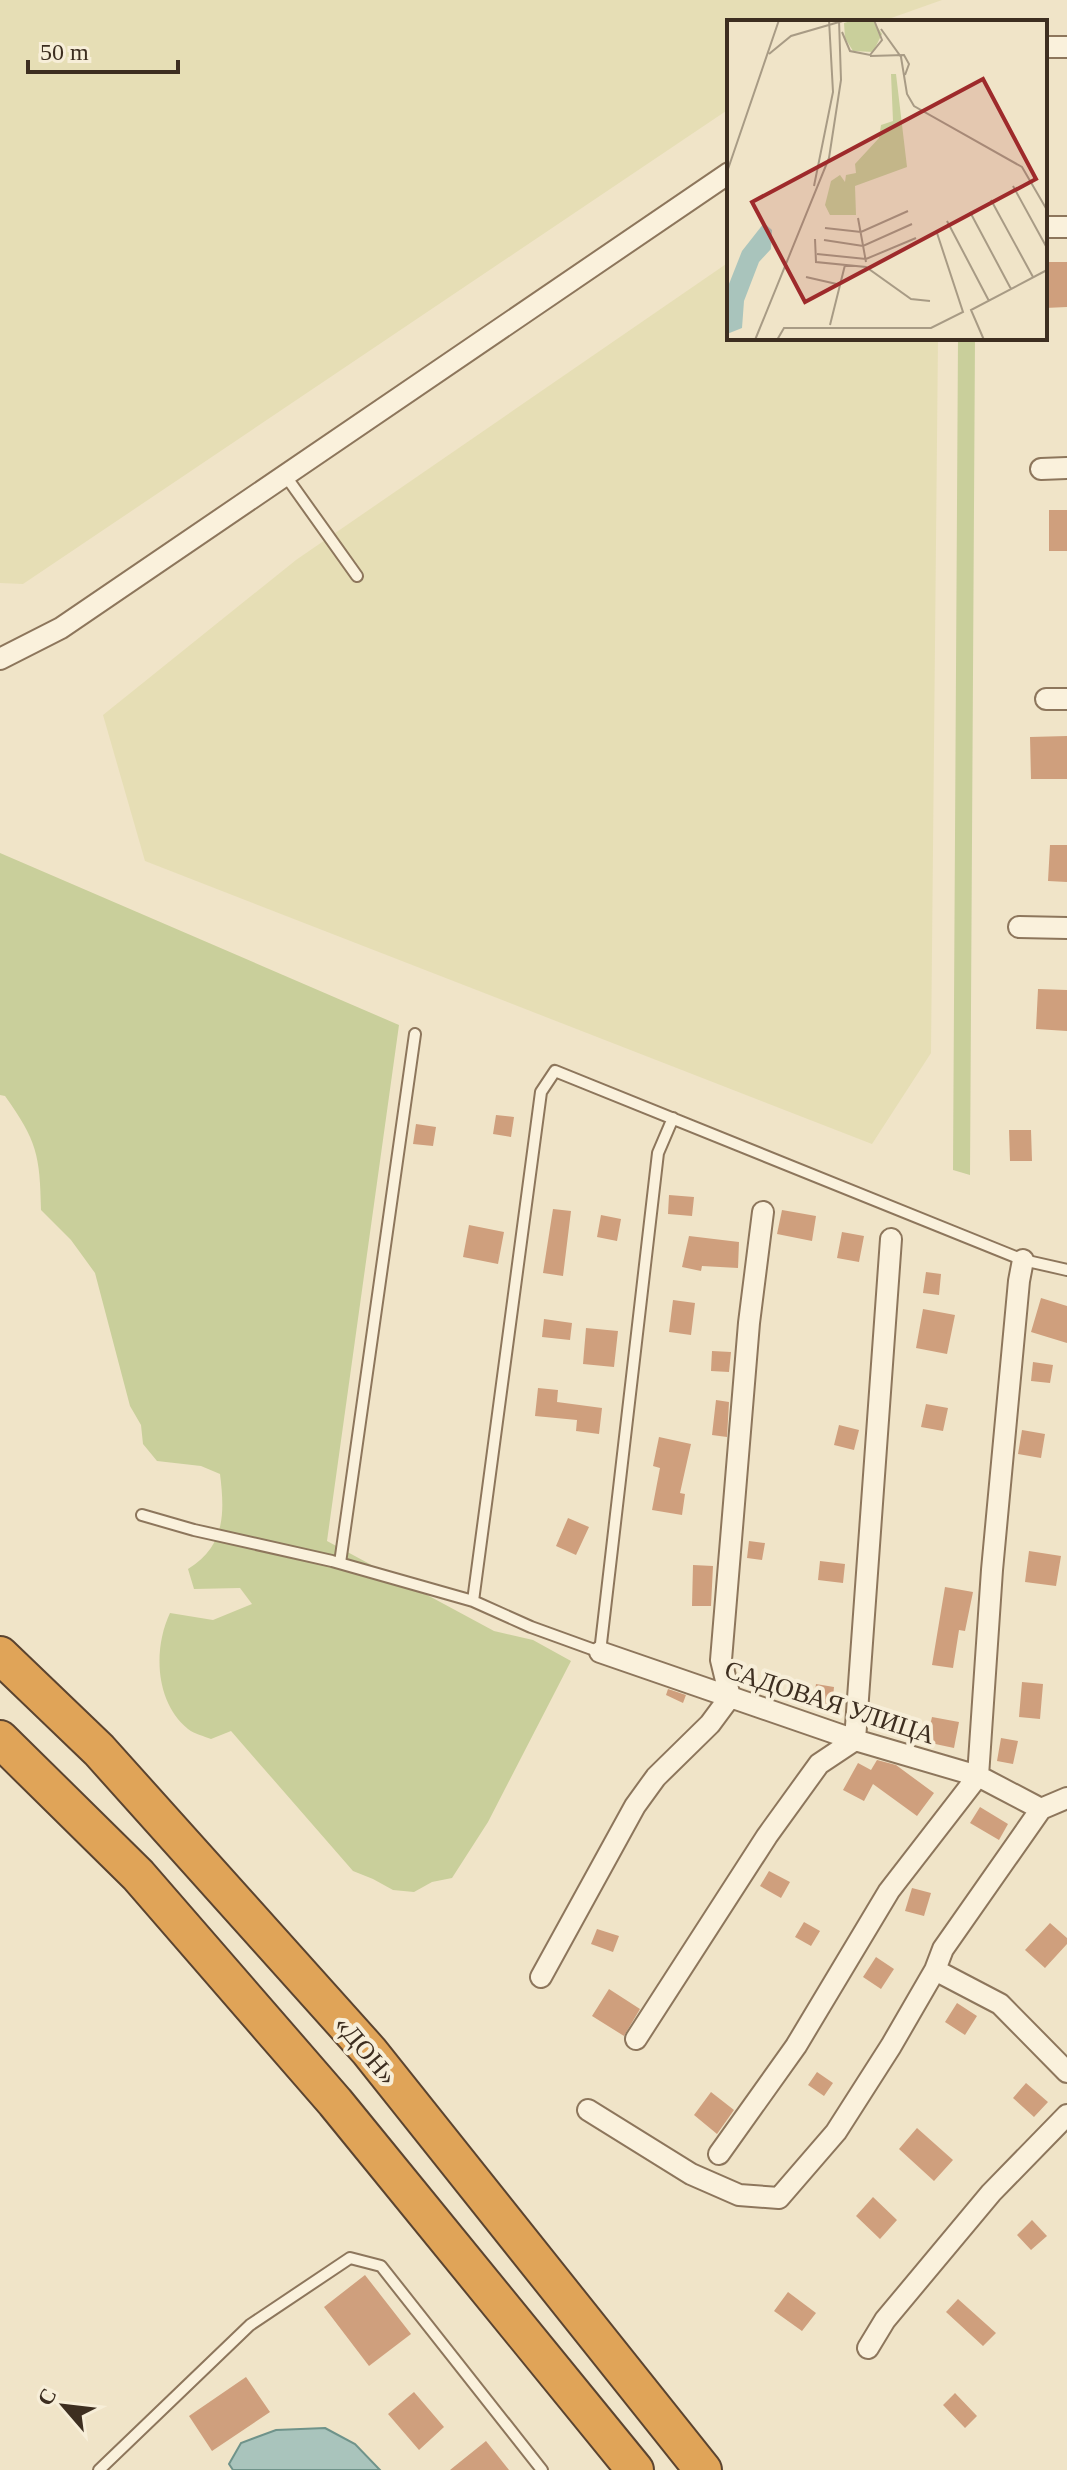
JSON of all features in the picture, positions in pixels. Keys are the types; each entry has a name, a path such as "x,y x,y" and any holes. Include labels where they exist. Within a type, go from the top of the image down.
{"highway":[{"name":"«ДОН»","path":"0,1655 99,1750 369,2051 703,2470"},
{"path":"3,1743 138,1875 287,2046 635,2470"}],"street":[{"path":"0,659 61,628 727,174"},
{"path":"1041,469 1067,468"},
{"path":"1019,927 1067,928"},
{"path":"541,1977 635,1806 656,1777 710,1724 730,1697 721,1660 749,1323 763,1212"},
{"path":"636,2039 767,1836 819,1764 855,1740 891,1239"},
{"path":"719,2154 796,2046 889,1891 978,1776 992,1570 1023,1260"},
{"name":"САДОВАЯ УЛИЦА","path":"600,1652 855,1740 978,1776 1041,1809"},
{"path":"588,2110 691,2174 739,2195 779,2198 836,2132 891,2046 935,1970 943,1949 1041,1809 1067,1798"},
{"path":"935,1970 1000,2004 1067,2072"},
{"path":"868,2348 885,2320 991,2193 1067,2115"}],"lane":[{"path":"285,475 357,576"},
{"path":"340,1563 415,1034"},
{"path":"473,1601 541,1092 555,1071 1023,1260 1067,1270"},
{"path":"142,1515 340,1563 473,1601 531,1627 600,1652 658,1153 673,1118"},
{"path":"99,2470 250,2325 350,2258 381,2266 542,2470"}],"shaded area":[{"path":"0,0 942,0 886,20 727,20 727,110 23,584 0,583"},
{"path":"727,263 727,340 938,340 931,1053 872,1144 145,861 103,715 296,560"}],"green space":[{"path":"958,340 975,340 970,1175 953,1170"},
{"path":"0,853 399,1025 327,1541 494,1631 533,1640 571,1661 488,1822 452,1878 432,1882 414,1892 393,1890 353,1871 231,1731 211,1739 196,1734 177,1718 169,1705 163,1690 160,1658 170,1613 213,1620 252,1604 240,1588 194,1589 188,1569 209,1550 220,1528 220,1474 201,1466 157,1461 143,1444 141,1425 130,1406 95,1273 71,1240 41,1210 35,1149 16,1112 5,1096 0,1095"}],"water":[{"path":"325,2428 355,2444 380,2470 233,2470 229,2464 241,2443 276,2430"}],"building":[{"path":"1047,262 1067,262 1067,307 1047,308"},
{"path":"1049,510 1067,510 1067,551 1049,551"},
{"path":"1067,736 1067,779 1031,779 1030,737"},
{"path":"1050,845 1067,845 1067,882 1048,881"},
{"path":"1038,989 1067,990 1067,1031 1036,1029"},
{"path":"496,1115 514,1117 511,1137 493,1134"},
{"path":"416,1124 436,1127 433,1146 413,1144"},
{"path":"1009,1130 1031,1130 1032,1161 1010,1161"},
{"path":"669,1195 694,1197 692,1216 668,1214"},
{"path":"553,1209 571,1211 563,1276 543,1273"},
{"path":"782,1210 816,1216 812,1241 777,1234"},
{"path":"601,1215 621,1219 617,1241 597,1237"},
{"path":"469,1225 504,1232 498,1264 463,1257"},
{"path":"842,1232 864,1236 859,1262 837,1258"},
{"path":"689,1236 739,1242 738,1268 702,1266 701,1271 682,1267"},
{"path":"926,1272 941,1274 939,1295 923,1293"},
{"path":"1041,1298 1067,1306 1067,1343 1031,1332"},
{"path":"673,1300 695,1303 691,1335 669,1332"},
{"path":"923,1309 955,1315 947,1354 916,1348"},
{"path":"544,1319 572,1323 570,1340 542,1337"},
{"path":"586,1328 618,1331 614,1367 583,1364"},
{"path":"712,1351 731,1352 729,1372 711,1371"},
{"path":"1033,1362 1053,1365 1050,1383 1031,1381"},
{"path":"538,1388 558,1390 557,1402 602,1408 599,1434 576,1431 577,1420 535,1416"},
{"path":"716,1400 729,1402 727,1437 712,1435"},
{"path":"926,1404 948,1408 943,1431 921,1427"},
{"path":"839,1425 859,1430 854,1450 834,1445"},
{"path":"1022,1430 1045,1434 1041,1458 1018,1454"},
{"path":"659,1437 691,1444 680,1493 685,1494 682,1515 652,1510 660,1468 653,1466"},
{"path":"568,1518 589,1527 576,1555 556,1546"},
{"path":"749,1541 765,1543 762,1560 747,1558"},
{"path":"1029,1551 1061,1556 1056,1586 1025,1582"},
{"path":"820,1561 845,1564 843,1583 818,1580"},
{"path":"693,1565 713,1566 711,1606 692,1606"},
{"path":"945,1587 973,1592 965,1631 959,1630 953,1668 932,1665"},
{"path":"1022,1682 1043,1684 1040,1719 1019,1717"},
{"path":"816,1684 834,1687 832,1706 813,1703"},
{"path":"668,1689 686,1695 683,1703 666,1695"},
{"path":"932,1717 959,1722 954,1748 926,1742"},
{"path":"1001,1738 1018,1741 1013,1764 997,1761"},
{"path":"877,1760 896,1765 934,1793 917,1816 873,1784 864,1801 843,1790 858,1763 871,1770"},
{"path":"980,1807 1008,1824 999,1840 970,1823"},
{"path":"769,1871 790,1882 781,1898 760,1886"},
{"path":"912,1888 931,1893 924,1916 905,1911"},
{"path":"804,1922 820,1931 811,1946 795,1937"},
{"path":"1050,1923 1067,1938 1067,1944 1045,1968 1025,1950"},
{"path":"597,1929 619,1936 613,1952 591,1944"},
{"path":"876,1957 894,1969 881,1989 863,1977"},
{"path":"609,1989 640,2009 624,2036 592,2016"},
{"path":"957,2003 977,2016 965,2035 945,2022"},
{"path":"817,2072 833,2083 824,2096 808,2085"},
{"path":"1026,2083 1048,2102 1034,2117 1013,2098"},
{"path":"711,2092 734,2110 717,2134 694,2115"},
{"path":"917,2128 953,2160 934,2181 899,2149"},
{"path":"873,2197 897,2220 880,2239 856,2216"},
{"path":"1032,2220 1047,2236 1031,2250 1017,2235"},
{"path":"365,2275 411,2334 369,2366 324,2307"},
{"path":"788,2292 816,2313 802,2331 774,2311"},
{"path":"958,2299 996,2333 983,2346 946,2312"},
{"path":"246,2377 270,2412 212,2451 189,2416"},
{"path":"414,2392 444,2427 419,2450 388,2414"},
{"path":"955,2393 977,2416 965,2428 943,2405"},
{"path":"486,2441 509,2470 450,2470"}]}
